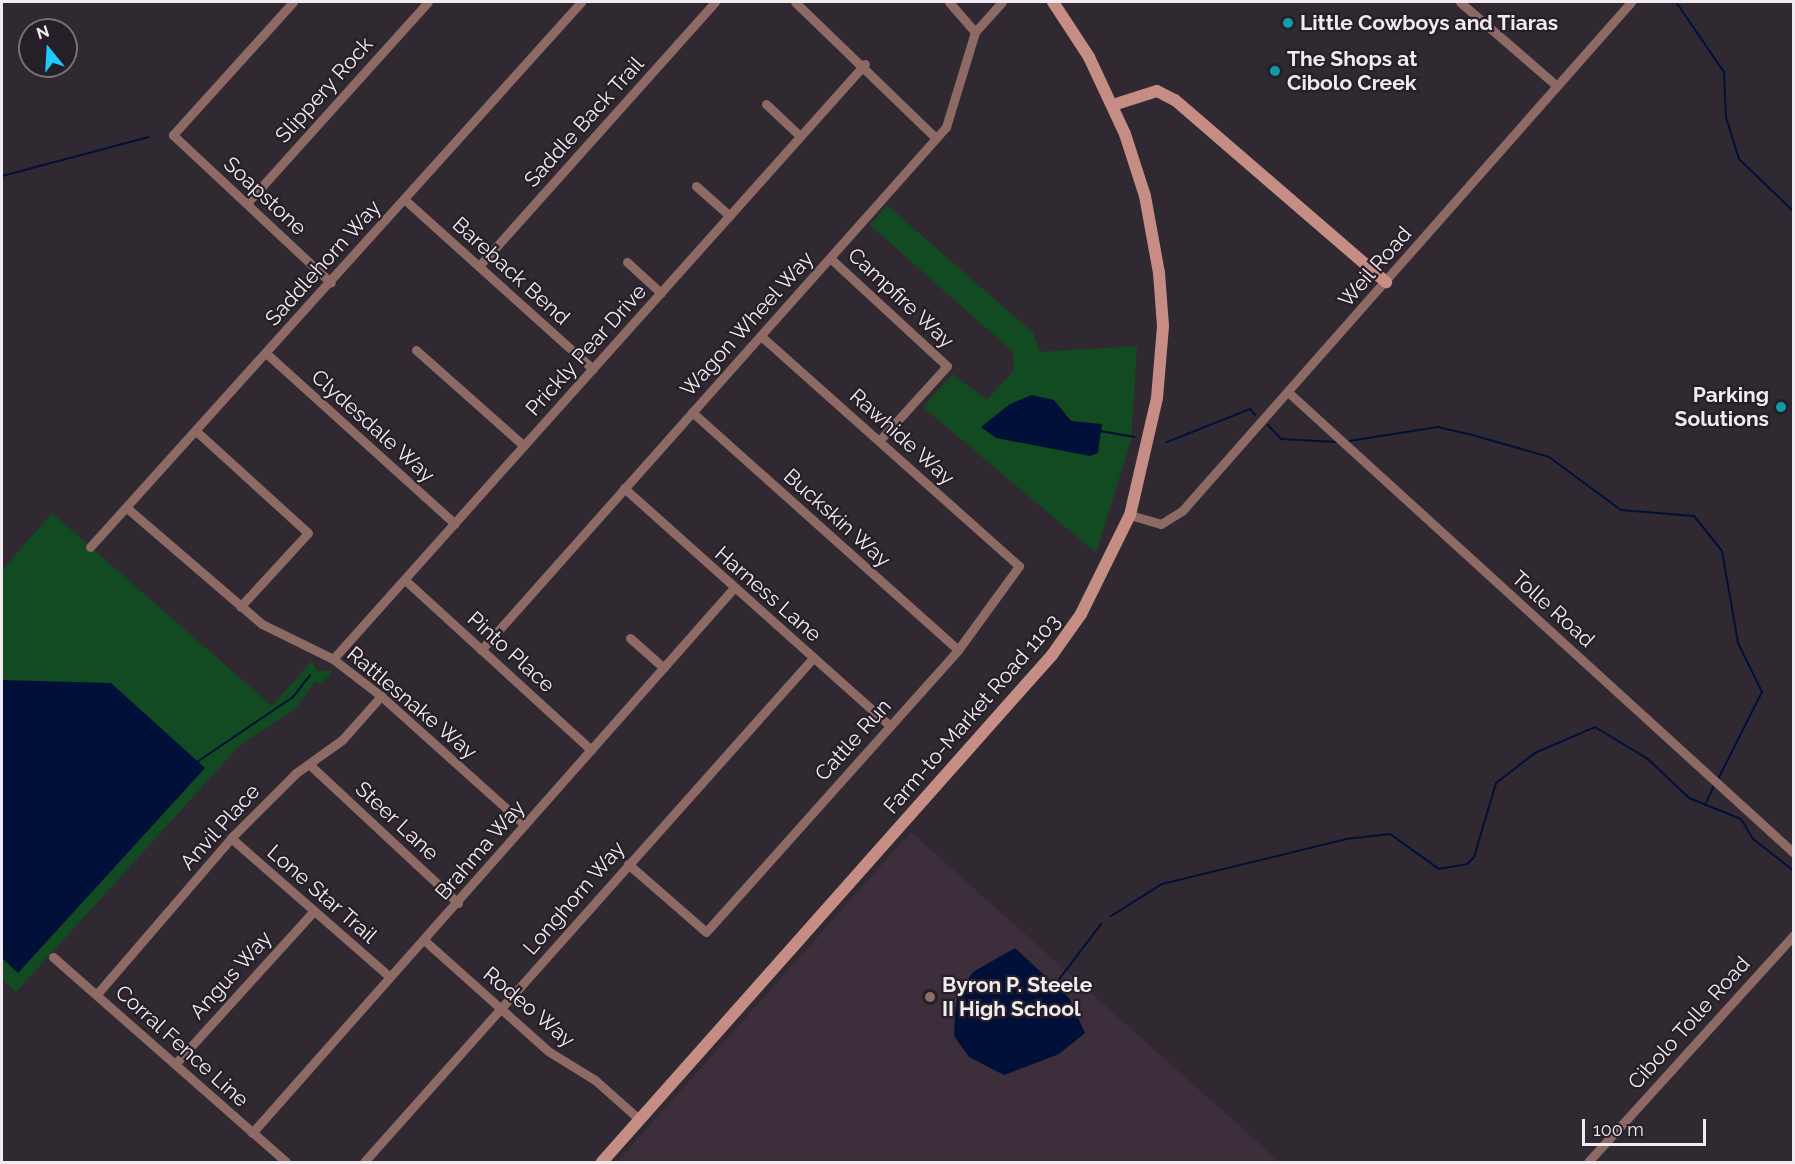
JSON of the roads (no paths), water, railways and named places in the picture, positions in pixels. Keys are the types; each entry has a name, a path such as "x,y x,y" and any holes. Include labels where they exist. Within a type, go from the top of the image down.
{"main road":[{"name":"Farm-to-Market Road 1103","path":"602,1162 1052,656 1081,614 1130,515 1153,421 1162,326 1144,196 1113,105 1053,2"},
{"path":"1113,105 1157,91 1175,100 1386,282"}],"street":[{"name":"Soapstone","path":"293,2 173,135 331,283"},
{"name":"Slippery Rock","path":"247,203 428,2"},
{"name":"Saddlehorn Way","path":"90,547 331,283 580,2"},
{"name":"Saddle Back Trail","path":"479,266 715,2"},
{"path":"795,2 865,64 936,138"},
{"path":"949,2 975,32"},
{"name":"Wagon Wheel Way","path":"481,650 936,138 956,108 975,32 1002,2"},
{"path":"1460,2 1557,86"},
{"name":"Weil Road","path":"1130,515 1161,524 1172,520 1386,282 1631,2"},
{"name":"Prickly Pear Drive","path":"333,659 865,64"},
{"path":"766,104 800,136"},
{"path":"696,186 730,216"},
{"name":"Bareback Bend","path":"404,200 593,369"},
{"name":"Campfire Way","path":"831,258 947,366 879,441"},
{"path":"627,262 661,293"},
{"name":"Rawhide Way","path":"760,336 1019,566"},
{"path":"416,350 525,446"},
{"name":"Clydesdale Way","path":"267,354 455,524"},
{"name":"Tolle Road","path":"1288,392 1794,853"},
{"name":"Buckskin Way","path":"692,412 958,650"},
{"path":"196,431 308,533 240,607"},
{"name":"Harness Lane","path":"624,488 733,589 890,726"},
{"name":"Rattlesnake Way","path":"127,508 240,607 333,659 381,696 525,825"},
{"name":"Cattle Run","path":"628,864 706,932 958,650 1019,566"},
{"name":"Pinto Place","path":"405,580 591,750"},
{"name":"Brahma Way","path":"252,1133 458,903 733,589"},
{"path":"630,638 664,668"},
{"name":"Longhorn Way","path":"364,1162 813,658"},
{"name":"Anvil Place","path":"97,994 231,838 296,773 311,766 381,696"},
{"name":"Steer Lane","path":"311,766 458,903"},
{"name":"Lone Star Trail","path":"231,838 390,977"},
{"name":"Angus Way","path":"176,1063 314,911"},
{"name":"Cibolo Tolle Road","path":"1588,1162 1794,935"},
{"name":"Rodeo Way","path":"424,940 501,1008 640,1120"},
{"name":"Corral Fence Line","path":"53,957 286,1162"}],"water":[{"path":"1032,395 1054,400 1071,421 1102,424 1098,453 1090,456 996,438 981,427 1010,404"},
{"path":"2,680 111,683 205,768 18,973 2,958"},
{"path":"1015,948 1069,998 1085,1033 1059,1054 1004,1075 969,1057 954,1036 955,1015 958,993 973,972"}],"waterway":[{"path":"1676,2 1724,72 1726,117 1739,159 1794,212"},
{"path":"2,176 149,137"},
{"path":"1167,442 1250,409 1255,415"},
{"path":"1268,425 1281,439 1337,442"},
{"path":"1349,441 1438,427 1549,457 1621,510 1694,516 1722,551 1738,643 1762,692 1717,781"},
{"path":"1100,431 1134,437"},
{"path":"197,762 293,697 310,675"},
{"path":"1111,916 1162,884 1346,839 1390,834 1439,869 1467,864 1474,857 1496,783 1535,753 1595,727 1648,759 1689,798 1741,819 1753,839 1794,871"},
{"path":"1705,805 1714,786"},
{"path":"1054,986 1101,924"}],"place":[{"name":"Little Cowboys and Tiaras","path":"1288,23"},
{"name":"The Shops at Cibolo Creek","path":"1275,71"},
{"name":"Parking Solutions","path":"1781,407"},
{"name":"Byron P. Steele II High School","path":"930,997"}]}
